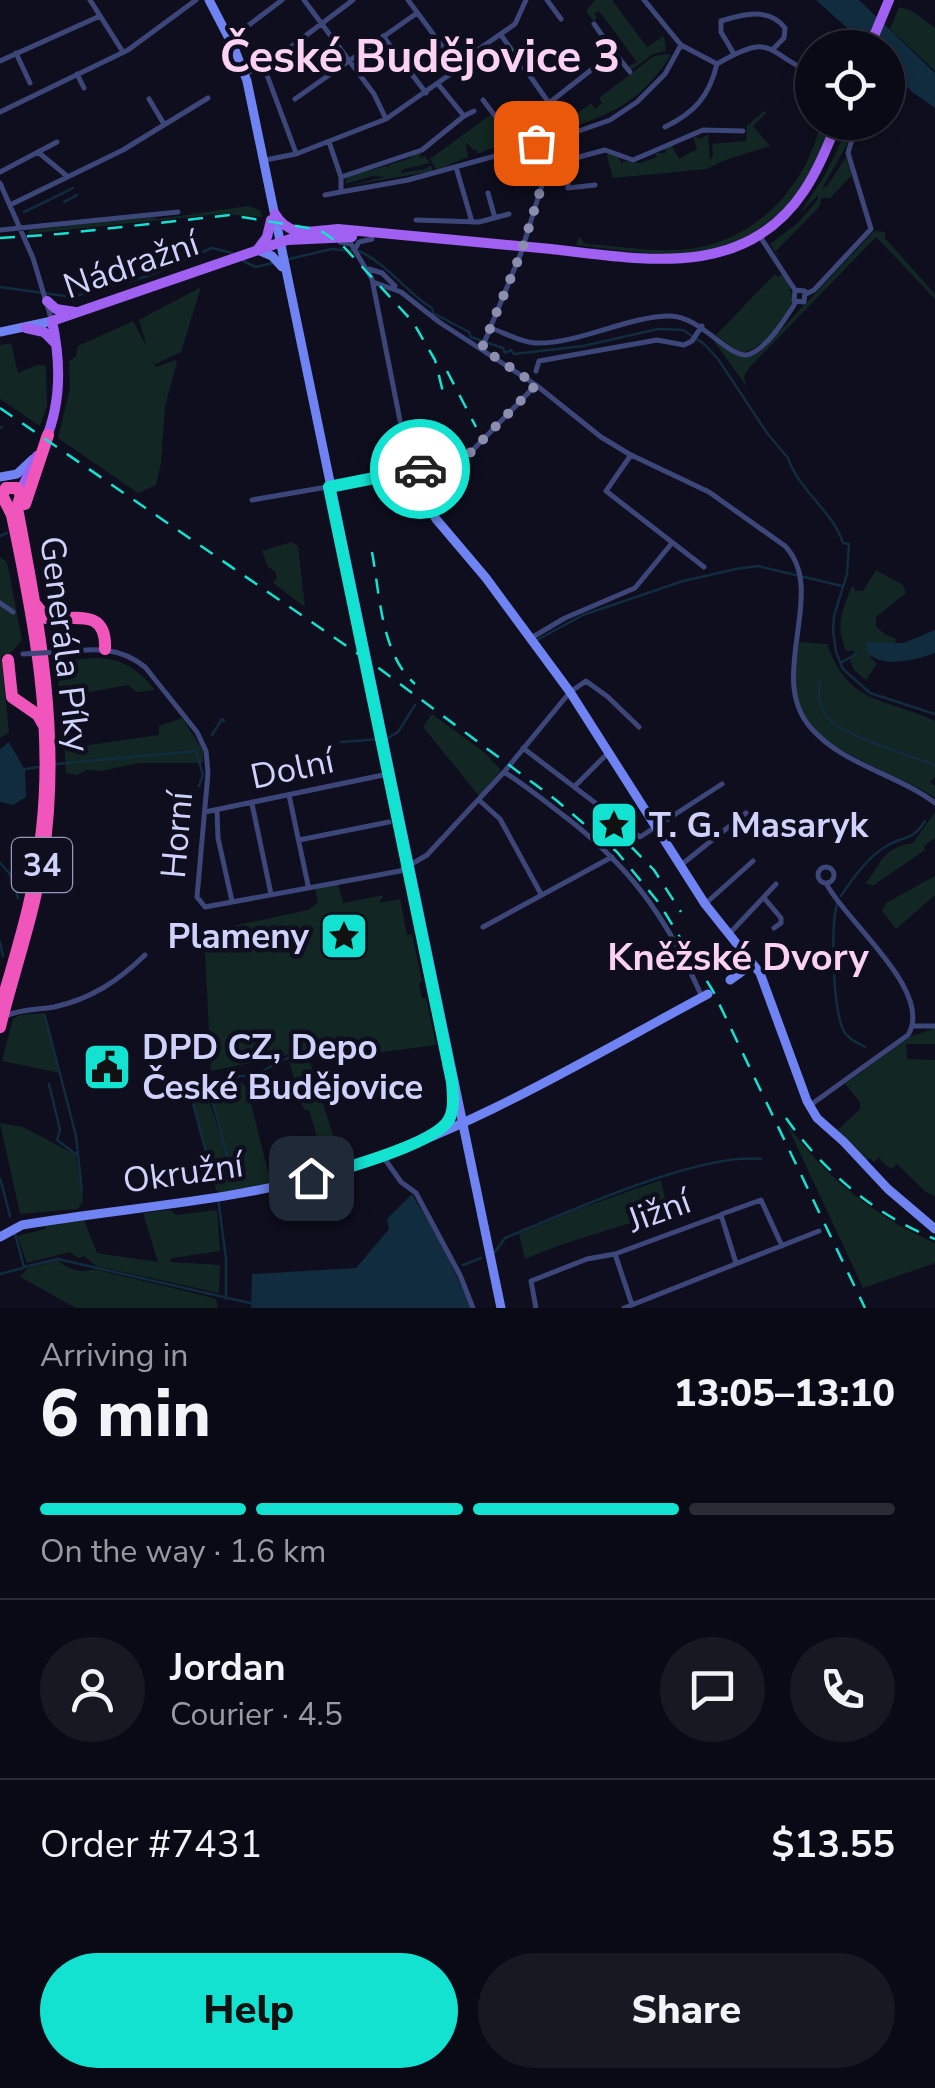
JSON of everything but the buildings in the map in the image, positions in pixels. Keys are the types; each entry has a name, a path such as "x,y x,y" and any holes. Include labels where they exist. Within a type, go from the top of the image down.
{"highway":[{"name":"34","path":"22,552 26,498 48,435"},
{"name":"Generála Píky","path":"0,1027 38,882 48,776 43,654 7,492"},
{"name":"Generála Píky","path":"22,552 41,674 48,758"},
{"path":"33,598 41,615 55,619 83,616 93,620 102,628 105,648"},
{"path":"43,654 43,628 55,619"},
{"path":"4,659 14,700 40,718 46,736"},
{"path":"24,707 39,700 41,674"},
{"name":"Generála Píky","path":"0,1009 34,882 48,776"}],"main road":[{"path":"209,0 235,50 263,161 273,217 258,250 282,262"},
{"path":"879,30 891,3"},
{"path":"242,74 273,217 284,242 282,262 501,1308"},
{"path":"282,262 302,236 338,229 677,264 720,257 763,241 805,190 831,140"},
{"path":"273,217 302,236 625,258 703,257 763,241"},
{"name":"Nádražní","path":"0,332 52,321 302,236"},
{"path":"26,328 40,317 47,301 58,310 80,312"},
{"path":"58,354 62,326 80,312"},
{"name":"34","path":"7,492 32,466 48,435 56,407 58,354 52,321"},
{"path":"26,328 44,332 58,354"},
{"path":"7,492 13,476 25,468 48,435"},
{"path":"329,487 414,474 436,519 570,692 706,904 766,984 817,1118 888,1189 934,1227"},
{"path":"730,980 752,964"},
{"name":"Okružní","path":"0,1222 22,1225 278,1187 383,1155 526,1091 705,995"},
{"path":"453,1086 452,1116 440,1130 466,1146"},
{"name":"Okružní","path":"0,1236 22,1225"}],"street":[{"path":"90,0 123,52"},
{"path":"0,112 123,52 196,0"},
{"path":"245,28 282,0"},
{"path":"304,0 374,94 386,120"},
{"path":"242,74 264,67 354,0"},
{"path":"408,0 456,65"},
{"path":"263,161 296,154 386,120 510,28 526,0"},
{"path":"547,0 561,20"},
{"path":"644,0 681,45 717,64"},
{"path":"295,100 417,13"},
{"path":"734,54 721,32 721,21 763,13 773,15 785,28 784,38 774,48"},
{"path":"0,60 100,16"},
{"path":"594,24 630,72"},
{"path":"483,346 532,219 543,178 551,110 500,35"},
{"path":"383,36 426,93"},
{"path":"326,196 408,180 610,120 637,102 665,74 681,45"},
{"path":"665,127 693,114 717,64 734,54 750,48 774,48 795,62"},
{"path":"549,103 614,52"},
{"path":"16,53 31,87"},
{"path":"264,67 296,154"},
{"path":"77,74 84,88"},
{"path":"438,84 464,116"},
{"path":"10,205 123,150 208,98"},
{"path":"149,100 164,124"},
{"path":"483,100 522,148 537,152"},
{"path":"340,178 422,150 474,110"},
{"path":"568,160 605,150 633,160 703,130 743,131"},
{"path":"796,302 804,302 806,294 871,229 848,153 852,140"},
{"path":"537,152 548,141"},
{"path":"537,152 548,141"},
{"path":"548,141 568,160 568,188 595,186"},
{"path":"0,172 57,142"},
{"path":"329,142 341,192"},
{"path":"38,152 67,176"},
{"path":"537,152 543,178"},
{"path":"456,166 472,222"},
{"path":"0,184 42,283 52,321"},
{"path":"488,193 495,218"},
{"name":"Nádražní","path":"0,230 178,212"},
{"path":"416,220 472,222 509,214"},
{"path":"302,236 349,243 369,269 414,474 468,455 536,385"},
{"path":"355,249 359,242 372,239"},
{"path":"763,241 795,290"},
{"path":"369,269 382,273 438,322 483,346 601,437 688,480 796,556 798,628 792,680 793,699 801,716 812,731 858,762 917,790 935,803"},
{"path":"373,282 401,292"},
{"path":"375,291 388,286"},
{"path":"795,290 806,294"},
{"path":"795,290 792,295 796,302"},
{"path":"491,328 539,343 679,316 702,326 733,353 748,355 782,323 796,302"},
{"path":"536,371 536,362 542,360 657,340 684,345 692,341 702,326"},
{"path":"631,455 606,491 704,567"},
{"path":"252,500 329,487"},
{"path":"533,642 564,618 636,588 672,543"},
{"path":"0,603 13,612"},
{"path":"4,659 105,648"},
{"name":"Horní","path":"105,648 125,653 145,667 202,740 208,766 197,900 205,907 408,867"},
{"path":"408,867 424,859 570,692 586,681 638,727"},
{"path":"523,748 640,837 722,784"},
{"path":"576,785 610,751"},
{"path":"504,772 574,823 640,885 663,918 705,995"},
{"name":"Dolní","path":"205,812 388,774"},
{"path":"289,795 308,886"},
{"path":"478,800 500,820 541,894"},
{"path":"252,803 270,894"},
{"path":"217,810 218,838 232,902"},
{"path":"681,865 746,813"},
{"path":"299,840 389,822"},
{"path":"482,927 613,856"},
{"path":"706,904 753,861"},
{"path":"810,1106 908,1035 914,1026 911,1003 898,974 826,883"},
{"path":"727,935 776,884"},
{"path":"765,899 781,918 774,928"},
{"path":"0,1027 10,1014 93,994 146,955"},
{"path":"10,988 15,1006 34,1010"},
{"path":"914,1026 935,1026"},
{"path":"383,1155 401,1182 416,1193 460,1275 473,1308"},
{"name":"Jižní","path":"536,1308 531,1280 586,1259 615,1254 761,1200 782,1246"},
{"name":"Jižní","path":"721,1214 736,1264"},
{"path":"624,1308 818,1231"},
{"name":"Jižní","path":"615,1254 632,1305"}],"green space":[{"path":"595,0 612,0 647,47 664,36 666,51 653,54 630,71 627,67 637,62 599,11 593,21 586,11"},
{"path":"899,7 912,11 935,28 935,71 905,43 905,30 890,29"},
{"path":"671,55 662,68 632,99 578,125 575,115 591,103 595,109 602,103 599,98 654,56"},
{"path":"764,111 753,126 770,146 707,169 613,178 609,153 618,156 622,164 640,163 657,157 655,153 666,153 665,149 672,146 679,159 697,149 693,136 701,139 708,134 710,160 712,144 746,141 747,126"},
{"path":"490,115 511,141 477,154 477,149 474,151 466,142 468,157 436,170 430,159"},
{"path":"815,140 827,140 803,187 776,215 743,238 720,247 673,254 576,245 579,237 586,244 655,250 682,250 718,242 739,233 777,205 792,187"},
{"path":"842,140 849,140 822,189 846,157 852,175 830,198 821,198 820,206 776,251 782,262 770,244 798,223 818,199 818,195 799,215"},
{"path":"418,152 420,158 425,156 430,163 400,173 431,165 433,171 347,186 385,177 372,176 345,184 348,176 389,168 388,165"},
{"path":"248,206 260,210 262,217 219,214 27,234 30,230 158,219"},
{"path":"874,231 885,232 885,238 935,294 935,299 876,237 749,368 744,376 746,386 709,334 738,355 760,352"},
{"path":"775,274 783,274 790,289 792,301 788,312 763,342 740,353 716,335"},
{"path":"201,287 181,352 153,362 156,367 177,362 165,407 156,485 138,493 58,438 70,388 69,362 76,356 78,346 133,321 147,347 139,320"},
{"path":"11,343 18,373 37,365 46,366 47,406 40,426 0,399 0,345"},
{"path":"291,542 298,546 305,607 273,583 277,578 275,571 268,567 262,551"},
{"path":"0,557 7,562 22,640 12,652 1,656 9,732 0,738"},
{"path":"876,570 903,585 906,593 876,617 876,627 895,638 896,644 868,642 871,658 877,664 866,680 854,670 850,661 855,651 846,651 840,626 852,586 863,591"},
{"path":"799,642 827,644 846,679 857,689 935,721 935,777 930,782 935,786 935,798 852,756 815,728 794,689"},
{"path":"93,658 128,666 155,690 136,692 128,685 58,698 59,661"},
{"path":"432,714 485,753 501,770 479,796 423,727"},
{"path":"182,718 203,750 203,763 139,763 86,770 77,775 66,773 64,740 68,748 159,735 159,726"},
{"path":"935,812 935,838 924,846 925,850 874,885 865,884 888,853 913,843"},
{"path":"935,876 935,895 896,929 882,911 886,903"},
{"path":"338,884 343,903 384,895 379,903 400,899 407,935 412,934 422,998 426,998 436,1045 353,1056 308,1055 341,1161 326,1168 309,1110 300,1102 289,1060 306,1055 293,1054 211,1071 204,932 308,910 318,903 315,889"},
{"path":"45,1013 60,1073 2,1061 13,1019"},
{"path":"935,1028 935,1044 906,1044 907,1059 935,1060 935,1196 897,1164 891,1169 879,1159 882,1155 874,1162 867,1160 833,1127 839,1129 860,1109 860,1102 845,1084 910,1037"},
{"path":"242,1083 247,1088 270,1179 265,1185 220,1192 216,1190 189,1089 192,1085 205,1087 222,1141 210,1086"},
{"path":"0,1123 23,1127 76,1155 83,1201 78,1209 20,1214"},
{"path":"786,1123 852,1193 892,1221 935,1243 935,1263 863,1288"},
{"path":"661,1180 668,1212 525,1259 519,1234"},
{"path":"170,1210 176,1215 217,1210 220,1251 172,1258 169,1262 220,1265 219,1293 96,1266 84,1256 78,1258 70,1252 27,1263 17,1236 84,1220 97,1253 158,1262 143,1213"},
{"path":"58,1260 74,1270 94,1269 216,1299 218,1308 76,1308 20,1277 28,1268"}],"water":[{"path":"816,0 859,0 890,30 849,30"},
{"path":"905,44 935,73 935,108 905,85"},
{"path":"935,630 935,653 927,656 889,662 866,650 867,642 904,643"},
{"path":"9,742 25,770 26,797 13,805 0,802 0,749"},
{"path":"412,1194 472,1308 251,1308 252,1274 356,1268 389,1229 387,1219"}],"waterway":[{"path":"51,199 73,188"},
{"path":"64,202 77,195"},
{"path":"24,212 49,200"},
{"path":"0,287 72,297 148,276 212,248 232,253"},
{"path":"285,260 332,249 351,251"},
{"path":"359,251 432,308 433,313 469,332 471,337 503,348 505,353 583,346 658,329 683,330 704,344 788,458 843,543 849,544 847,574 833,631 843,669 870,693 935,714"},
{"path":"243,261 256,267 273,263"},
{"path":"0,536 7,533"},
{"path":"537,640 583,615 683,581 736,569 758,566 842,586"},
{"path":"842,662 858,653"},
{"path":"820,680 820,703 834,724 935,765"},
{"path":"388,738 398,732 415,705"},
{"path":"212,735 224,721"},
{"path":"341,742 380,739"},
{"path":"55,764 196,751 203,775 199,786"},
{"path":"21,770 38,767"},
{"path":"841,896 872,857 911,835 925,821"},
{"path":"0,863 10,874 18,898"},
{"path":"837,904 833,950 838,1009 845,1033 865,1047"},
{"path":"0,942 3,956"},
{"path":"45,1016 76,1136 82,1192"},
{"path":"212,1175 188,1084 256,1074 288,1058 379,1054"},
{"path":"207,1081 234,1181"},
{"path":"49,1084 60,1130 57,1140 77,1155"},
{"path":"495,1252 505,1238 633,1186 703,1165 761,1159"},
{"path":"0,1178 10,1216"},
{"path":"218,1198 226,1259 226,1299"},
{"path":"15,1234 24,1267 58,1259 250,1303"},
{"path":"463,1265 481,1258"},
{"path":"0,1274 23,1268"}],"railway":[{"path":"0,238 230,215 320,230 344,247 413,322 435,360 444,396"},
{"path":"447,371 476,427"},
{"path":"0,408 380,669 556,800 617,852 659,903 713,991 865,1308"},
{"path":"453,440 455,454"},
{"path":"372,552 389,640 395,657 415,684"},
{"path":"612,827 654,870 681,912"},
{"path":"786,1118 817,1156 852,1189 891,1217 935,1239"}],"way so far":[{"path":"420,469 468,455 536,385 482,348 521,253 542,185 536,143"}],"place":[{"name":"T. G. Masaryk","path":"614,825"},
{"name":"Plameny","path":"344,936"},
{"name":"DPD CZ, Depo České Budějovice","path":"107,1067"}],"district":[{"name":"České Budějovice 3","path":"420,57"},
{"name":"Kněžské Dvory","path":"738,957"}],"route":[{"path":"311,1178 383,1155 440,1130 451,1117 452,1082 329,487 420,469"}]}
